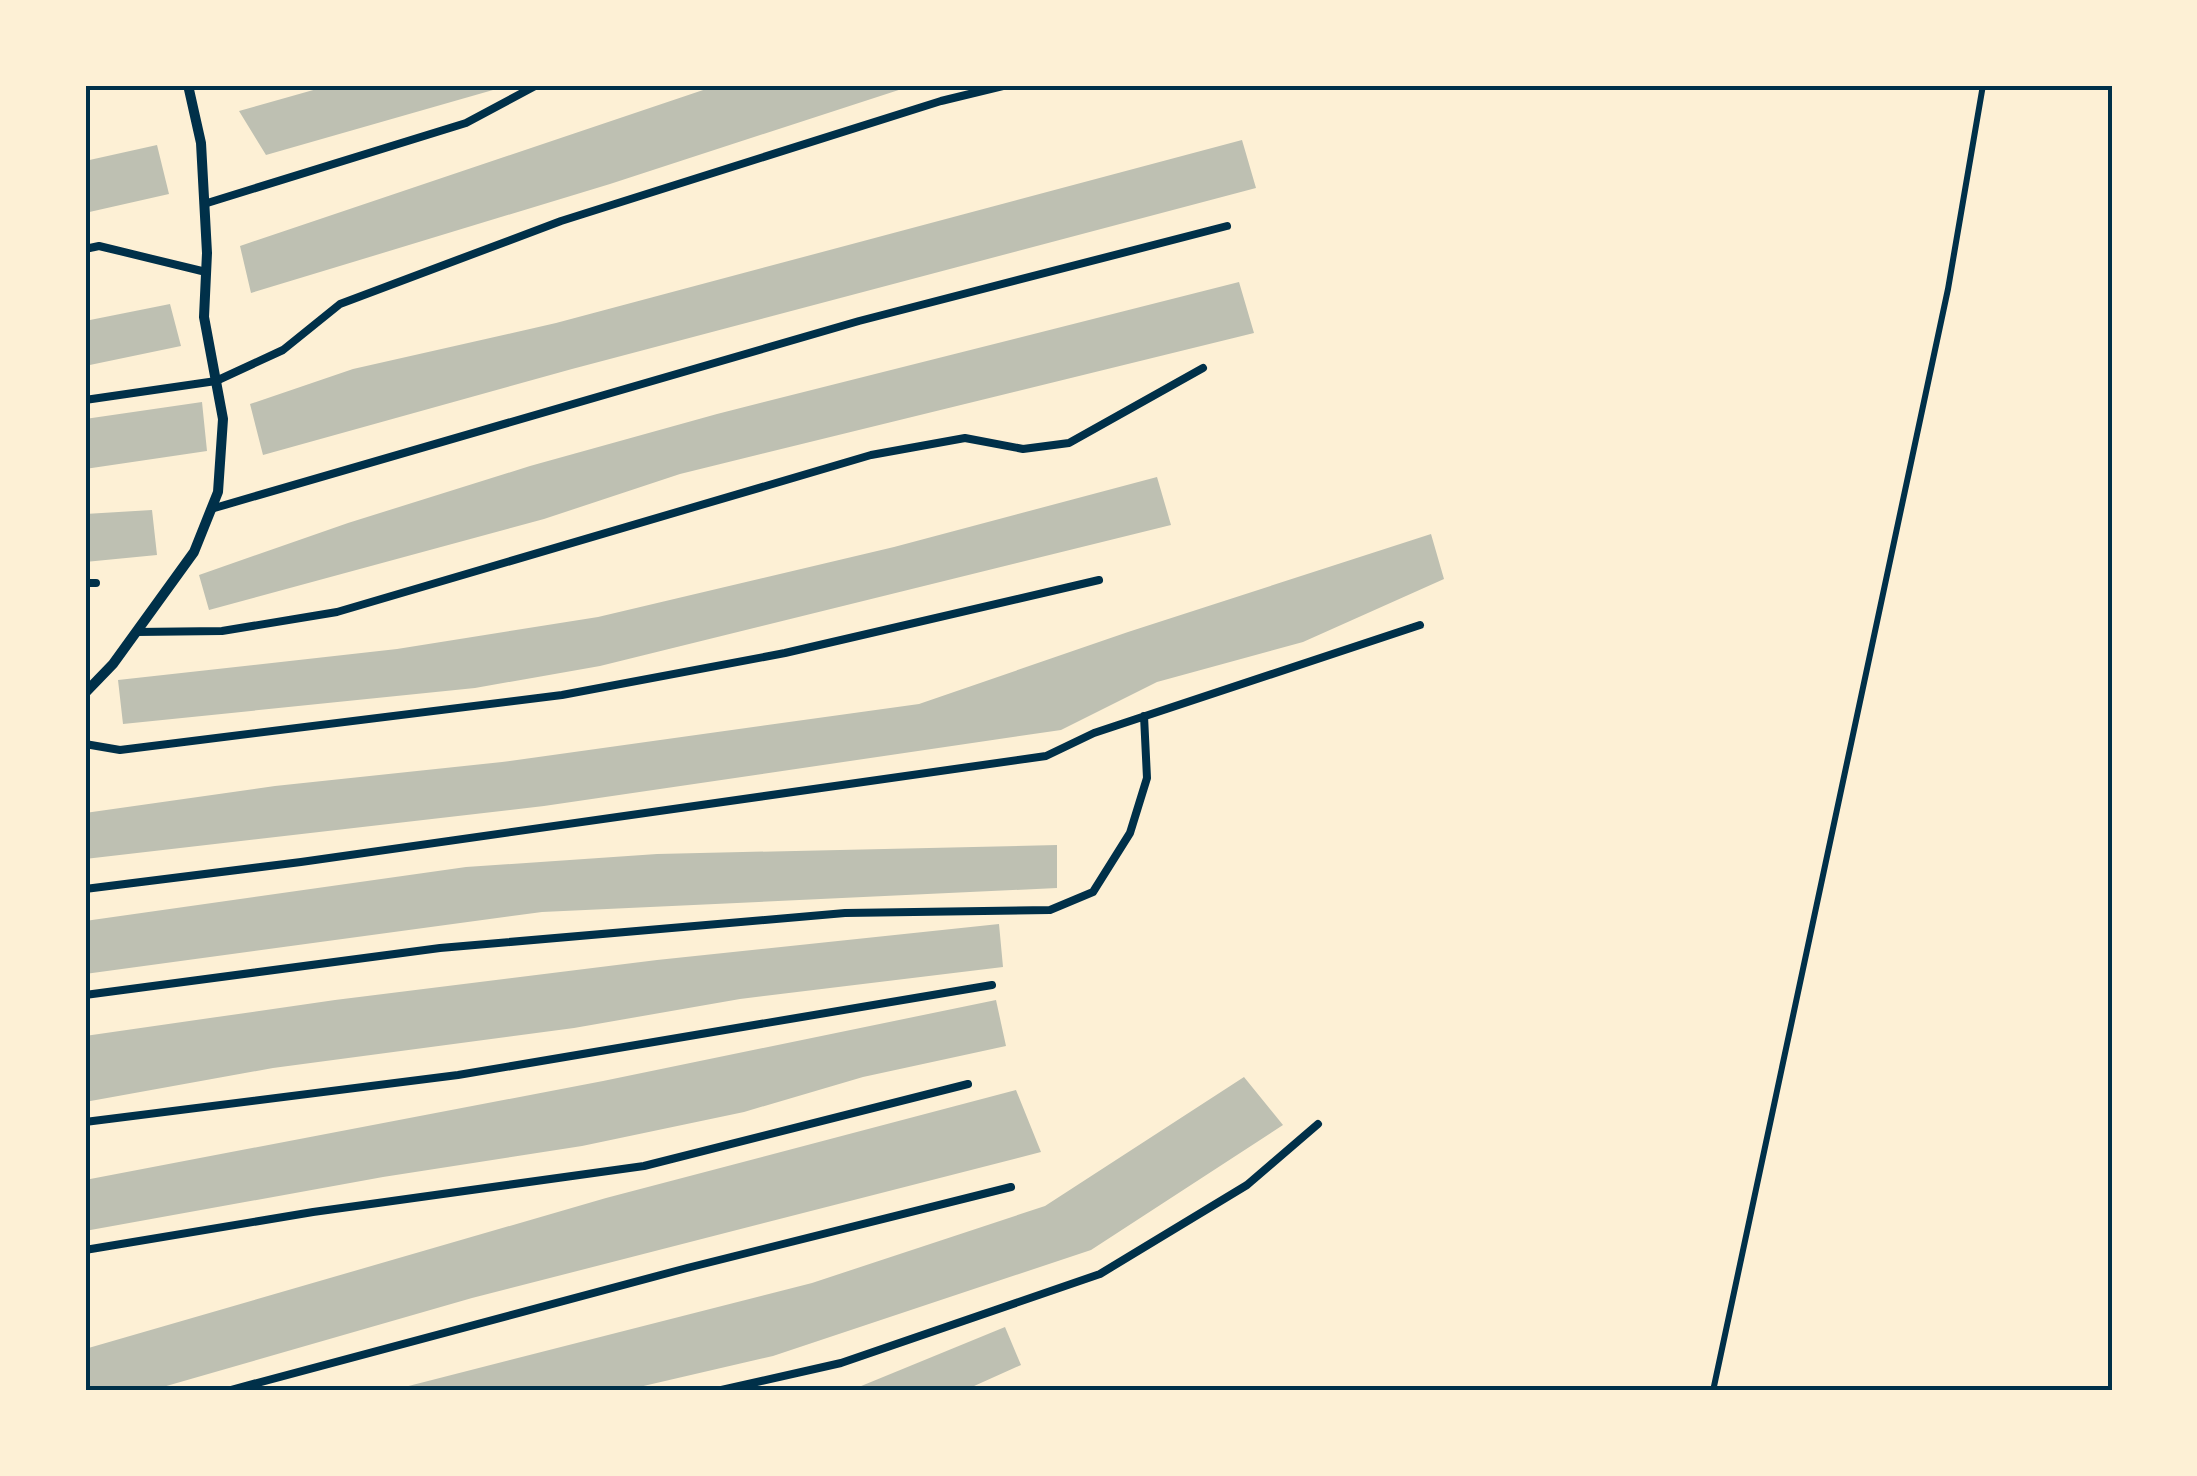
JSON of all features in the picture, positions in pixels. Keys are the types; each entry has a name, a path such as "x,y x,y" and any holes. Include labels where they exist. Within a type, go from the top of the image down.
{"street":[{"path":"85,693 113,664 194,552 218,492 223,418 204,317 201,142 188,85"}],"lane":[{"path":"204,204 466,123 537,85"},
{"path":"85,400 216,381 283,350 340,304 561,221 1007,85"},
{"path":"210,509 859,320 1226,226"},
{"path":"85,249 99,246 206,272"},
{"path":"136,632 222,630 337,612 872,456 965,438 1022,449 1070,443 1203,368"},
{"path":"85,744 120,750 562,696 784,653 1099,580"},
{"path":"85,583 96,583"},
{"path":"85,889 1046,756 1094,732 1420,625"},
{"path":"85,995 478,945 846,913 1050,910 1093,892 1130,833 1147,778 1144,716"},
{"path":"85,1122 458,1075 992,985"},
{"path":"85,1250 313,1212 644,1166 968,1084"},
{"path":"717,1391 840,1363 1100,1274 1247,1185 1318,1124"},
{"path":"226,1391 687,1268 1011,1187"}],"path":[{"path":"1713,1391 1948,289 1983,85"}],"building":[{"path":"331,85 492,85 493,90 266,155 239,111"},
{"path":"718,85 911,86 610,184 251,293 240,246"},
{"path":"1242,140 1256,188 263,455 250,404 353,369 556,323"},
{"path":"157,145 169,194 85,213 85,161"},
{"path":"1239,282 1254,333 680,474 544,519 209,610 199,575 348,523 530,466 717,414"},
{"path":"170,304 181,346 85,366 85,321"},
{"path":"202,402 207,451 85,469 85,419"},
{"path":"1157,477 1171,525 600,666 475,688 123,724 118,680 397,649 598,617 894,547"},
{"path":"152,510 157,555 85,562 85,514"},
{"path":"1431,534 1444,579 1303,642 1157,682 1061,730 544,806 85,859 85,813 275,786 502,762 919,704"},
{"path":"1057,845 1057,888 542,912 85,974 85,921 466,867 657,854"},
{"path":"999,924 1003,967 740,999 574,1028 273,1068 85,1102 85,1036 657,960"},
{"path":"996,1000 1006,1046 863,1077 744,1112 582,1146 85,1231 85,1180 603,1081"},
{"path":"1244,1077 1283,1125 1091,1250 773,1356 622,1391 389,1391 812,1283 1045,1206"},
{"path":"1016,1090 1041,1152 472,1298 149,1391 85,1391 85,1349 606,1198"},
{"path":"1005,1327 1021,1365 963,1391 849,1391"}]}
